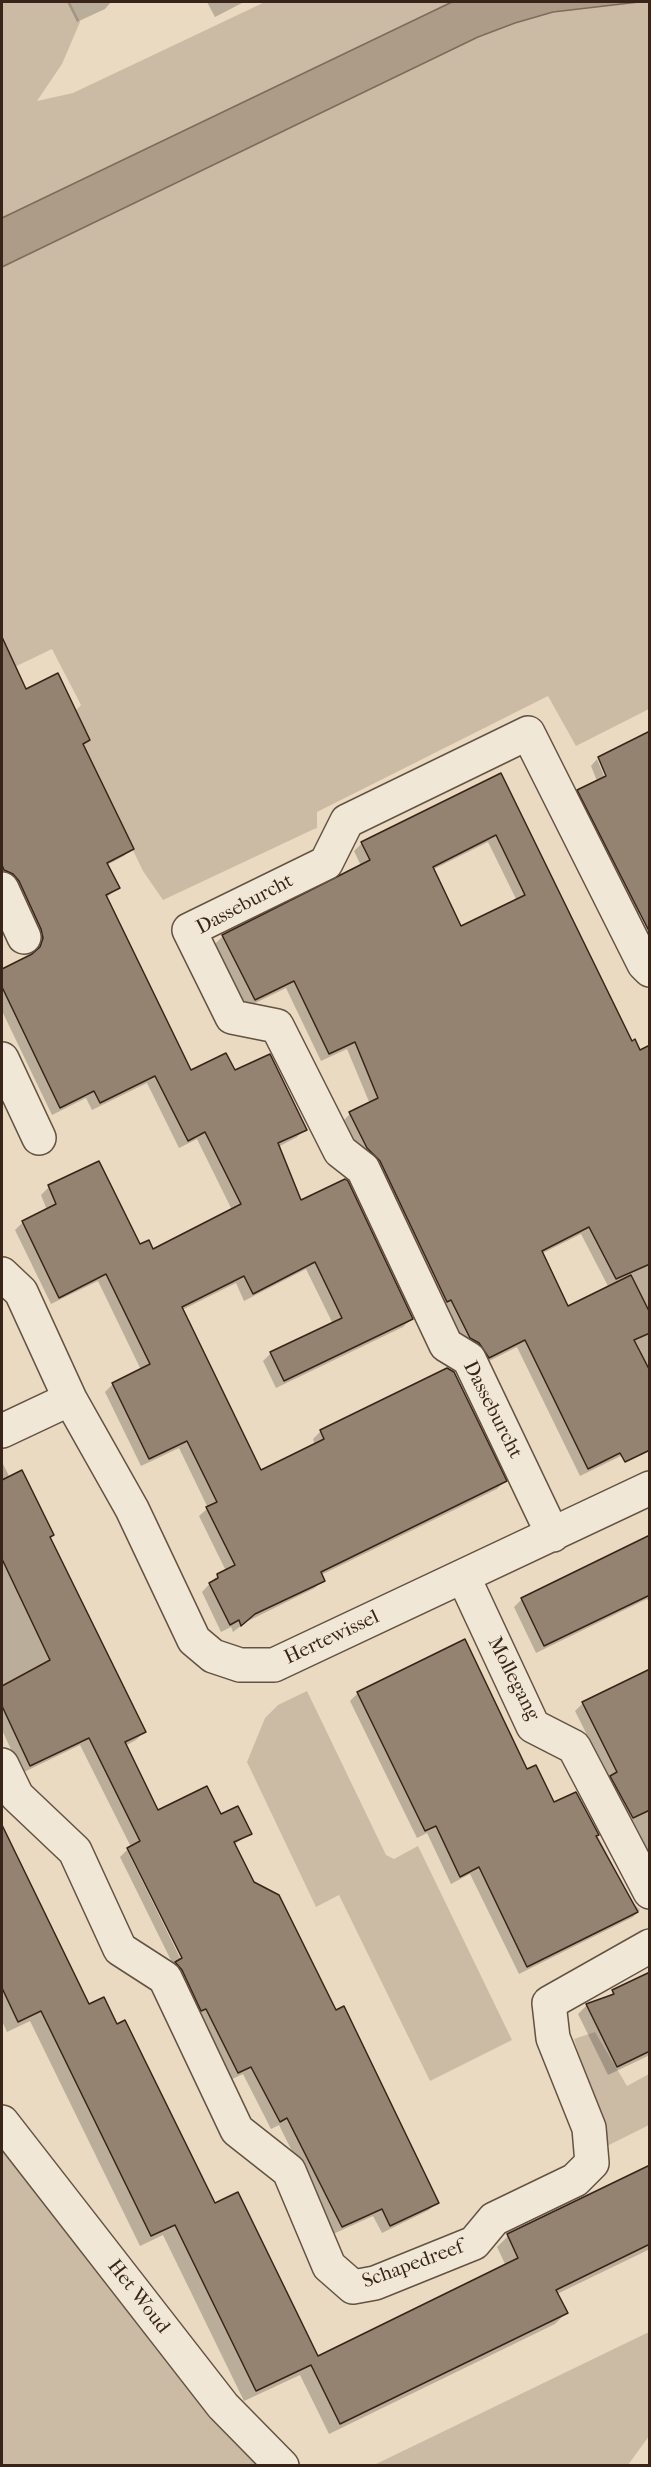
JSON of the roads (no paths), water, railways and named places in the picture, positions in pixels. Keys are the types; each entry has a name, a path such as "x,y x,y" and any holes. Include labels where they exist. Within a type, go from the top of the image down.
{"street":[{"name":"Dasseburcht","path":"554,1535 469,1359 446,1345 363,1169 340,1151 277,1026 232,1017 189,930 326,863 347,821 528,733 644,964 650,970"},
{"path":"2,889 24,938"},
{"path":"2,1059 39,1138"},
{"name":"Hertewissel","path":"2,1274 21,1292 70,1399 132,1509 194,1640 213,1656 240,1665 274,1665 650,1488"},
{"path":"2,1431 70,1399"},
{"name":"Mollegang","path":"463,1576 533,1726 573,1747 650,1892"},
{"name":"Schapedreef","path":"2,1765 16,1796 75,1851 120,1949 165,1978 237,2130 289,2172 329,2266 353,2287 375,2283 474,2243 494,2219 575,2180 592,2163 590,2128 553,2038 549,2003 650,1946"},
{"name":"Het Woud","path":"2,2122 222,2406 282,2466"}]}
